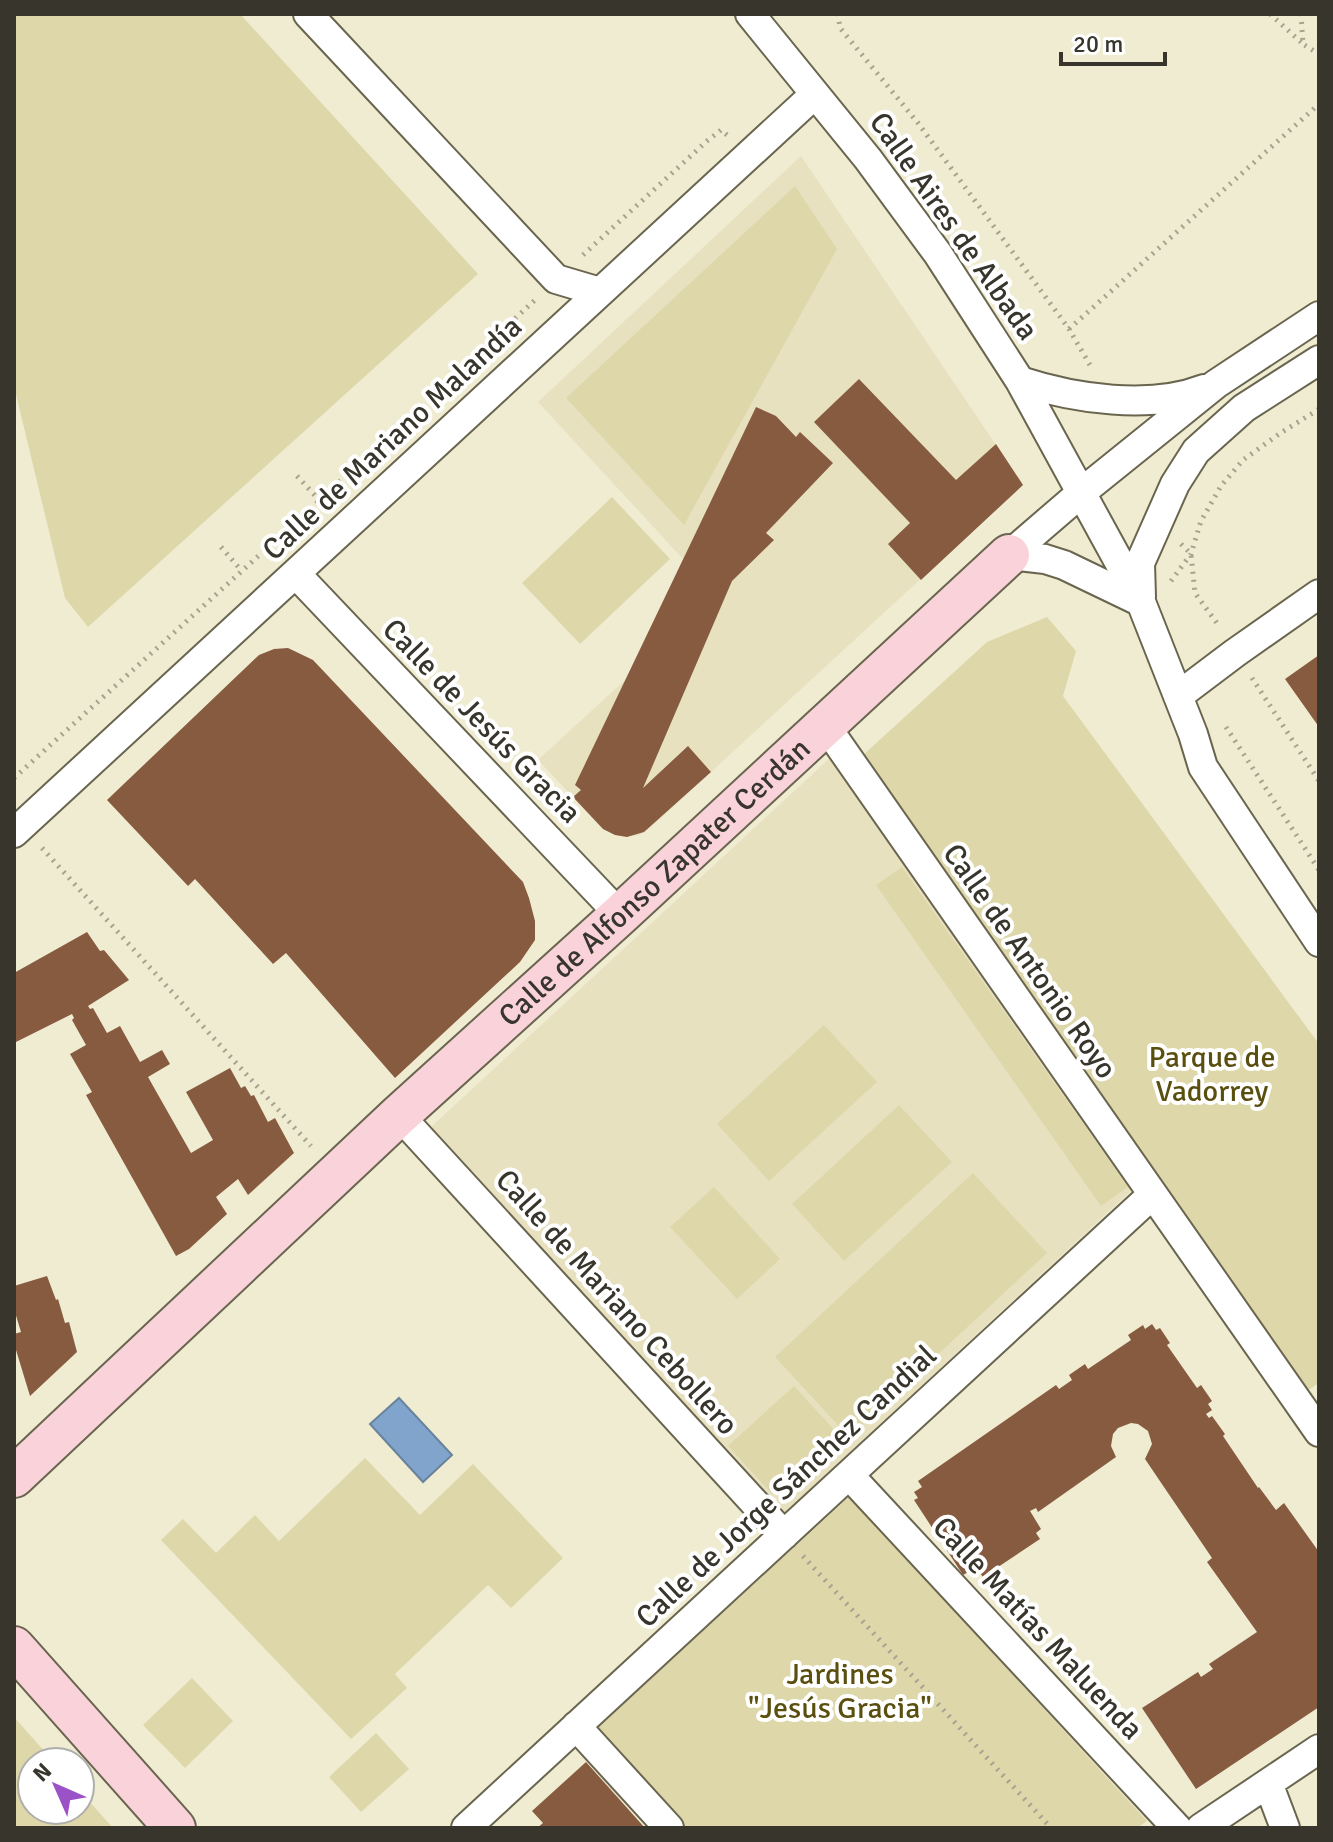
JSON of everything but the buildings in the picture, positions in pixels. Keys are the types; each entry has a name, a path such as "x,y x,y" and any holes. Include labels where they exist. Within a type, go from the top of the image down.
{"street":[{"path":"308,14 556,279 600,292"},
{"name":"Calle Aires de Albada","path":"760,18 938,254 1020,381 1082,492 1152,595"},
{"name":"Calle de Mariano Malandía","path":"26,839 296,574 815,94"},
{"name":"Calle de Alfonso Zapater Cerdán","path":"14,1477 399,1115 1009,555 1216,384 1319,316"},
{"path":"1319,360 1244,408 1196,451 1175,484 1140,563 1188,688 1203,767 1319,942"},
{"path":"1020,381 1047,390 1121,400 1184,397 1216,384"},
{"path":"1009,555 1045,559 1152,595"},
{"name":"Calle de Jesús Gracia","path":"296,574 620,915"},
{"path":"1188,688 1319,594"},
{"name":"Calle de Antonio Royo","path":"825,725 1319,1432"},
{"name":"Calle de Mariano Cebollero","path":"399,1115 784,1535"},
{"name":"Calle de Jorge Sánchez Candial","path":"466,1828 1152,1195"},
{"name":"Calle Matías Maluenda","path":"849,1475 1177,1828"},
{"path":"14,1647 175,1828"},
{"path":"576,1726 669,1828"},
{"path":"1201,1828 1319,1749"},
{"path":"1268,1783 1285,1828"}],"path":[{"path":"838,14 840,28 918,123 1069,329 1091,365"},
{"path":"1270,14 1319,54"},
{"path":"1301,14 1303,44"},
{"path":"1069,329 1319,104"},
{"path":"1152,595 1174,579 1191,554 1201,521 1221,486 1243,460 1319,409"},
{"path":"1188,688 1219,717 1319,870"},
{"path":"26,839 314,1150"},
{"path":"784,1535 1051,1828"}],"shaded area":[{"path":"801,156 1023,485 650,828 639,835 615,835 603,829 538,760 626,679 683,559 538,402"},
{"path":"832,756 1134,1188 784,1513 431,1127"}],"green space":[{"path":"14,14 240,14 478,274 88,627 65,598 14,386"},
{"path":"795,186 837,249 684,525 566,398"},
{"path":"612,497 670,559 580,644 522,583"},
{"name":"Parque de Vadorrey","path":"1047,617 1076,651 1063,696 1319,1044 1319,1383 1307,1391 862,756 987,642"},
{"path":"902,867 1128,1187 1101,1206 876,885"},
{"path":"824,1025 877,1082 769,1181 717,1124"},
{"path":"899,1105 952,1162 844,1261 792,1204"},
{"path":"973,1173 1047,1253 849,1437 775,1357"},
{"path":"714,1187 780,1259 737,1299 670,1227"},
{"path":"794,1386 838,1434 772,1494 728,1446"},
{"path":"365,1458 420,1515 473,1464 563,1558 511,1608 488,1585 395,1674 407,1688 351,1739 161,1540 183,1519 216,1553 255,1515 279,1541"},
{"name":"Jardines \"Jesús Gracia\"","path":"849,1497 1147,1821 1137,1828 686,1828 596,1729"},
{"path":"192,1678 233,1721 185,1768 143,1725"},
{"path":"14,1717 40,1746 16,1746 16,1826 96,1826 96,1809 113,1828 14,1828"},
{"path":"376,1733 409,1769 361,1812 329,1777"}],"water":[{"path":"399,1398 452,1455 423,1482 370,1424"}]}
